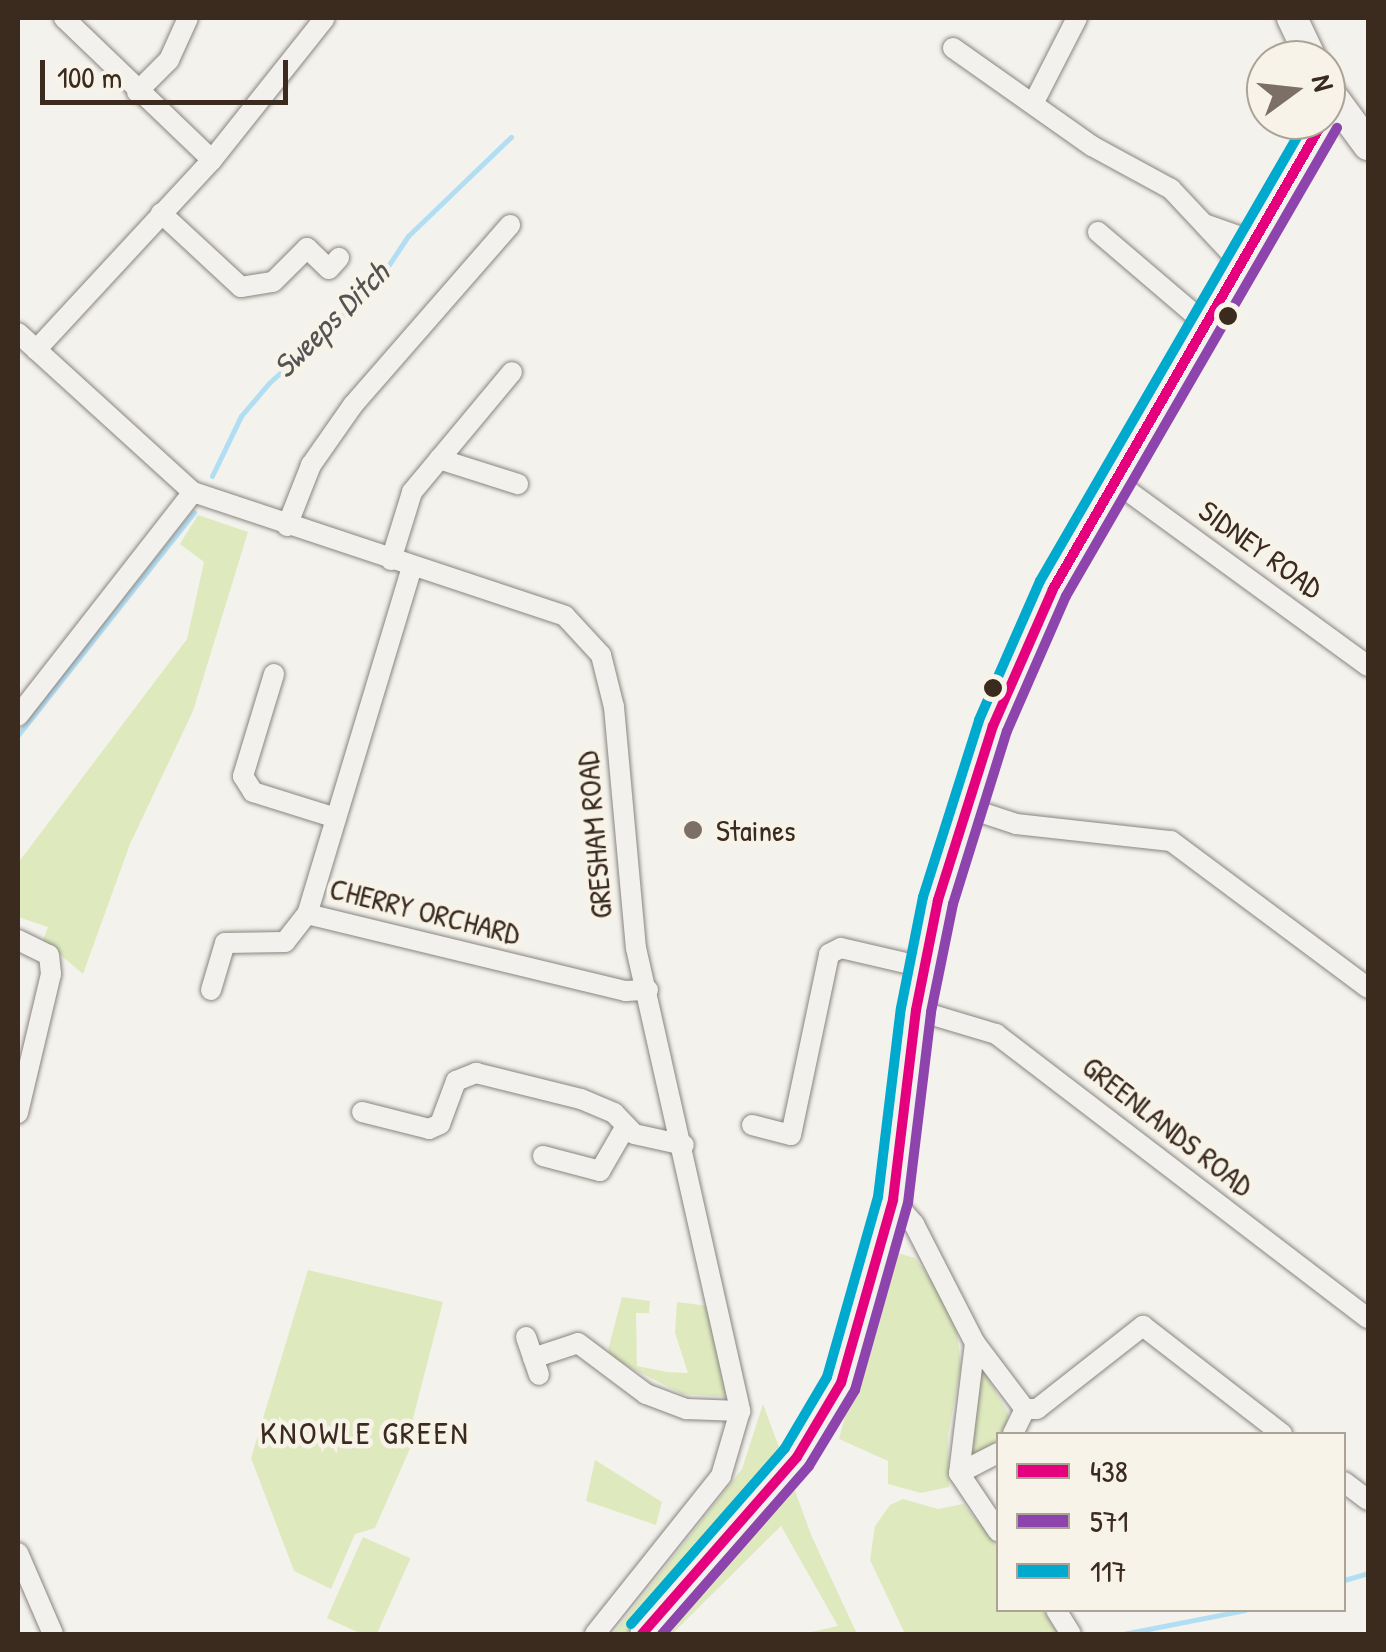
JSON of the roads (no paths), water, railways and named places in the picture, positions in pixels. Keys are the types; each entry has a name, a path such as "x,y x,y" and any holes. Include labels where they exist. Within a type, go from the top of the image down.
{"main road":[{"path":"1346,125 1368,145"}],"street":[{"path":"64,18 212,160"},
{"path":"137,92 169,60 188,31 188,18"},
{"path":"36,350 212,160 324,18"},
{"path":"1032,104 1078,18"},
{"path":"953,48 1032,104 1172,189 1197,222 1242,265"},
{"path":"642,1634 827,1416 850,1352 893,1200 923,967 965,807 1024,649 1311,140"},
{"path":"161,213 240,287 273,282 306,248 329,270 339,258"},
{"path":"1197,222 1255,242"},
{"path":"288,526 310,465 354,405 510,225"},
{"path":"1098,232 1208,326"},
{"name":"GRESHAM ROAD","path":"18,332 193,492 566,616 594,643 614,707 628,901 740,1411 735,1445 721,1476 595,1634"},
{"path":"390,560 412,492 512,372"},
{"path":"439,459 518,484"},
{"name":"SIDNEY ROAD","path":"1117,483 1368,666"},
{"path":"18,716 193,492"},
{"name":"CHERRY ORCHARD","path":"412,567 307,914 626,992 648,990"},
{"path":"274,674 243,776 253,792 336,818"},
{"path":"965,807 1016,824 1170,842 1368,988"},
{"path":"211,990 224,942 285,942 307,914"},
{"path":"18,940 45,952 52,963 18,1113"},
{"path":"752,1126 791,1135 830,954 841,948 923,967"},
{"name":"GREENLANDS ROAD","path":"916,1010 996,1034 1368,1318"},
{"path":"362,1112 429,1129 440,1124 456,1081 476,1073 581,1098 626,1126 684,1145"},
{"path":"543,1156 600,1171 626,1126"},
{"path":"893,1200 930,1254 975,1342 1025,1409"},
{"path":"882,1245 908,1242 930,1254"},
{"path":"1025,1409 1037,1408 1077,1381 1143,1326 1279,1432"},
{"path":"975,1342 959,1474 996,1528"},
{"path":"533,1357 578,1343 646,1394 686,1409 740,1411"},
{"path":"1014,1432 1025,1409"},
{"path":"959,1474 996,1454"},
{"path":"1346,1484 1368,1500"},
{"path":"18,1553 53,1634"},
{"path":"1057,1612 1071,1634"}],"waterway":[{"name":"Sweeps Ditch","path":"212,476 241,416 269,383 376,284 408,236 511,137"},
{"name":"Sweeps Ditch","path":"18,735 194,512"},
{"path":"1346,1579 1368,1573"},
{"path":"1123,1634 1235,1612"}],"place":[{"name":"Staines","path":"693,830"}],"district":[{"name":"KNOWLE GREEN","path":"365,1433"}]}
